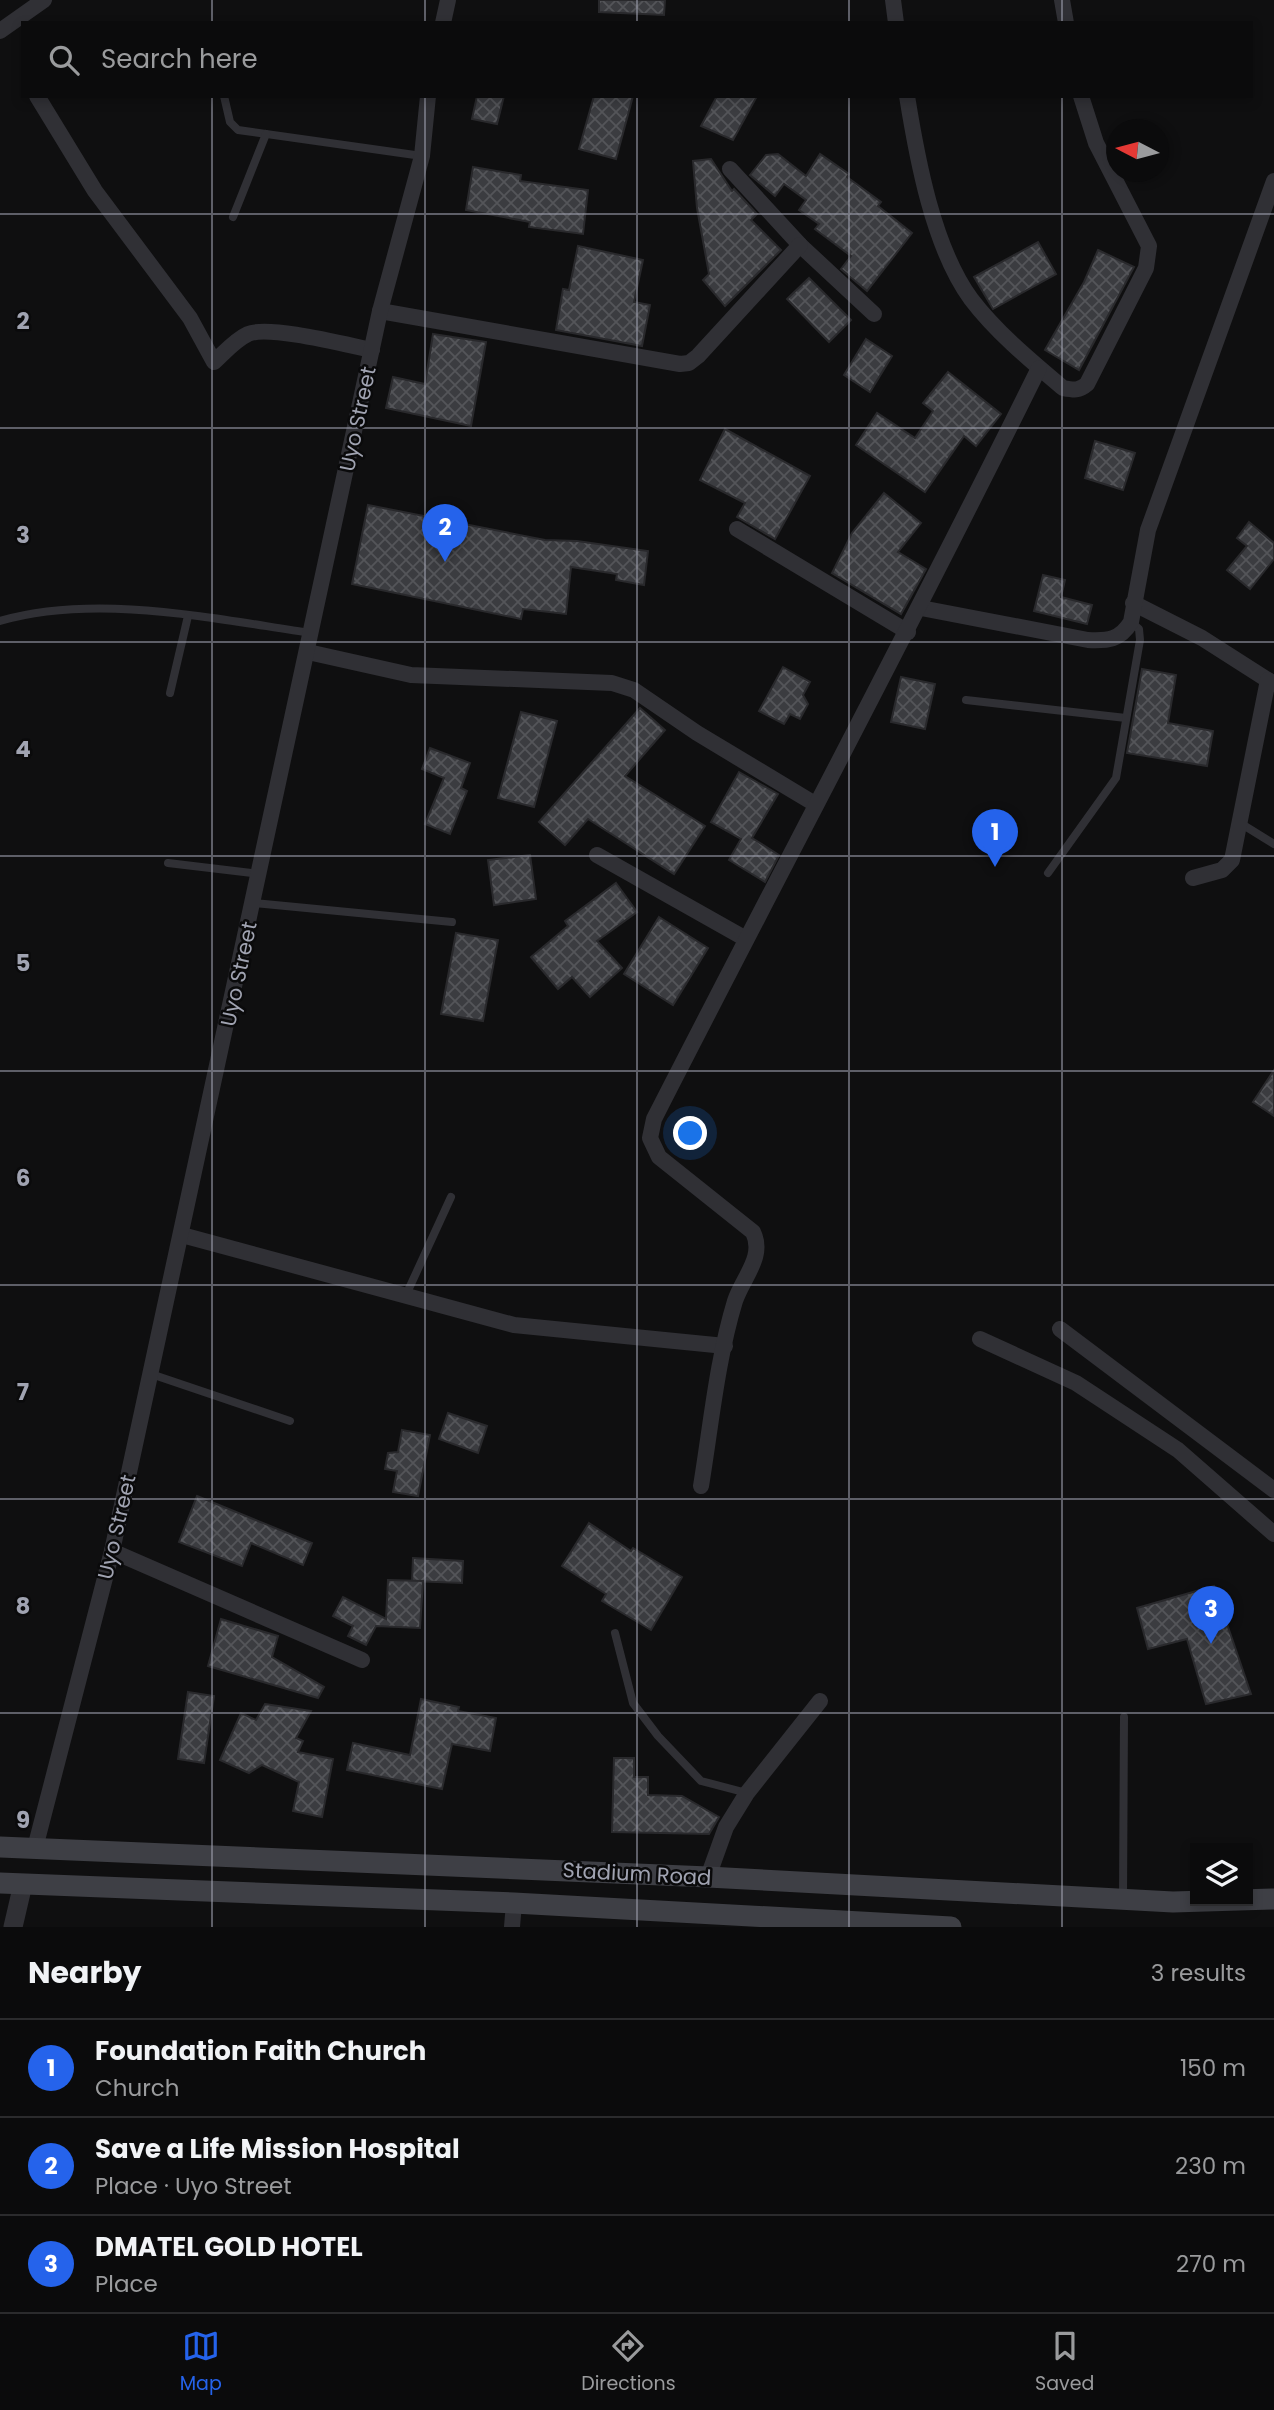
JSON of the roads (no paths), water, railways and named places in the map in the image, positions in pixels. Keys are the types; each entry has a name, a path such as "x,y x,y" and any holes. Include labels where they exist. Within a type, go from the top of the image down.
{"main road":[{"name":"Stadium Road","path":"0,1847 708,1877 910,1890 1173,1902 1274,1899"},
{"name":"Stadium Road","path":"0,1883 514,1903 708,1920 951,1927"},
{"path":"910,1890 910,1926"},
{"path":"939,1927 940,1891"}],"street":[{"path":"0,31 44,0"},
{"path":"443,21 448,0"},
{"path":"893,0 896,21"},
{"path":"1062,0 1066,21"},
{"path":"38,98 95,191 190,318 214,362 244,337 269,331 372,349"},
{"name":"Uyo Street","path":"34,1848 112,1551 152,1374 380,311 422,156 428,98"},
{"path":"907,98 914,139 952,267 971,299 1039,368 1063,388 1081,390 1087,384 1149,259 1145,235 1096,143 1083,98"},
{"path":"730,169 800,245 874,314"},
{"path":"921,608 1088,640 1108,641 1123,634 1131,622 1148,530 1274,181"},
{"path":"380,311 669,365 690,363 800,245"},
{"path":"701,1486 735,1301 757,1255 758,1243 753,1232 659,1157 650,1138 654,1119 815,804 921,608 1039,368"},
{"path":"737,529 908,632"},
{"path":"1133,603 1202,638 1271,682 1232,860 1227,866 1193,878"},
{"path":"308,652 411,675 612,683 634,691 697,733 815,804"},
{"path":"597,855 746,939"},
{"path":"182,1236 514,1325 725,1346"},
{"path":"1060,1329 1274,1490"},
{"path":"980,1339 1076,1382 1178,1450 1274,1534"},
{"path":"112,1551 362,1660"},
{"path":"708,1877 726,1827 747,1793 820,1701"},
{"path":"13,1927 23,1884"},
{"path":"512,1927 514,1903"}],"lane":[{"path":"224,98 230,122 238,130 422,156"},
{"path":"233,217 266,134"},
{"path":"0,621 74,608 188,615 312,633"},
{"path":"170,693 188,615"},
{"path":"1048,873 1116,778 1140,640 1139,629 1131,622"},
{"path":"966,700 1126,718"},
{"path":"1240,823 1274,845"},
{"path":"168,863 260,874"},
{"path":"254,903 452,922"},
{"path":"406,1296 451,1197"},
{"path":"152,1374 290,1421"},
{"path":"615,1633 633,1703 658,1736 701,1781 747,1793"},
{"path":"1123,1899 1124,1717"}],"place":[{"name":"Save a Life Mission Hospital","path":"445,562"},
{"name":"Foundation Faith Church","path":"995,867"},
{"name":"DMATEL GOLD HOTEL","path":"1211,1644"}]}
